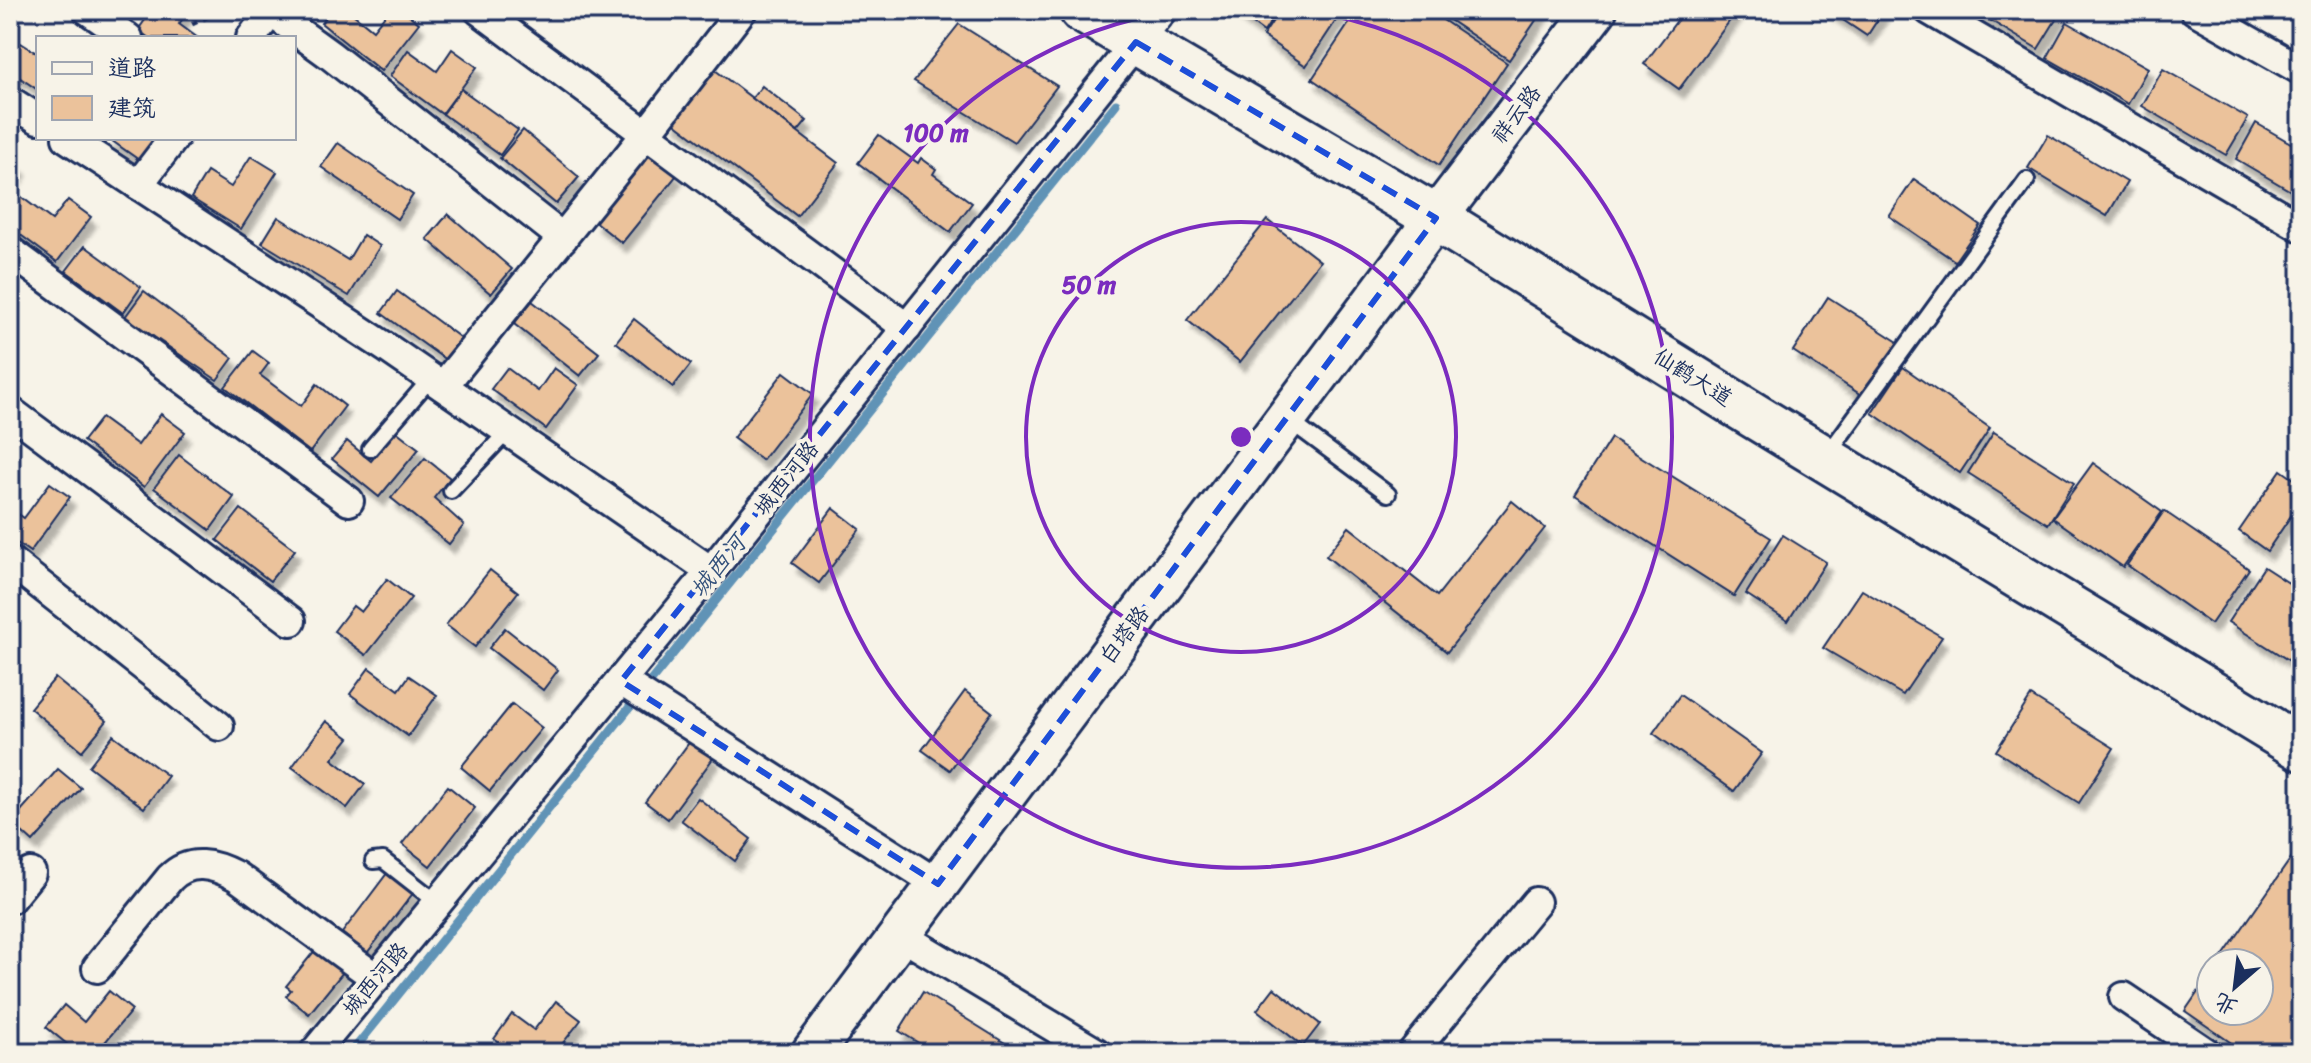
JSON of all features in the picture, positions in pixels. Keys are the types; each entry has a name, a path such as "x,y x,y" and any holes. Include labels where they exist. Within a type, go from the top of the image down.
{"main road":[{"name":"仙鹤大道","path":"1082,10 1149,26 1436,218 2301,748"}],"street":[{"path":"88,10 125,36"},
{"path":"479,10 907,328"},
{"path":"437,382 563,238 742,10"},
{"name":"祥云路","path":"1436,218 1596,10"},
{"path":"1929,10 2301,227"},
{"path":"2195,10 2301,70"},
{"path":"252,36 270,11 563,238"},
{"name":"城西河路","path":"314,1053 438,903 636,691 711,571 1149,26"},
{"path":"10,101 36,118"},
{"path":"70,140 437,382 711,571"},
{"path":"138,185 172,140"},
{"name":"白塔路","path":"812,1053 1436,218"},
{"path":"10,251 349,501"},
{"path":"10,411 291,621"},
{"path":"10,561 219,726"},
{"path":"636,691 938,884"},
{"path":"97,968 170,878 183,866 202,864 236,876 376,978"},
{"path":"10,899 31,873"},
{"path":"1412,1053 1536,902"},
{"path":"900,935 1097,1053"},
{"path":"2124,997 2207,1053"}],"lane":[{"path":"1824,458 2027,180"},
{"path":"370,449 437,382"},
{"path":"1286,419 1388,494"},
{"path":"451,491 508,431"},
{"path":"373,861 383,860 438,903"}],"path":[{"path":"192,24 235,10"}],"highlighted area":[{"path":"1136,42 1436,218 938,884 621,681"}],"building":[{"path":"152,10 189,10 179,24 195,36 146,36 138,30"},
{"path":"332,10 348,10 373,30 389,10 402,10 419,23 381,71 321,23"},
{"path":"1234,10 1278,10 1264,32"},
{"path":"1280,10 1343,10 1306,66 1263,36"},
{"path":"1358,10 1428,10 1507,63 1439,165 1312,79"},
{"path":"1435,10 1543,10 1509,60"},
{"path":"1685,10 1737,11 1679,89 1644,64"},
{"path":"1828,10 1884,10 1867,36"},
{"path":"1973,10 2062,10 2038,49"},
{"path":"2067,22 2148,68 2128,104 2047,58"},
{"path":"959,24 1057,86 1014,142 914,81"},
{"path":"21,43 36,53 36,89 10,71 10,59"},
{"path":"452,49 477,67 442,114 390,76 408,50 437,71"},
{"path":"711,67 838,163 797,216 671,120"},
{"path":"2163,69 2248,118 2226,155 2142,106"},
{"path":"762,86 807,121 798,132 752,98"},
{"path":"461,89 518,130 500,155 443,114"},
{"path":"2256,123 2301,149 2301,197 2236,159"},
{"path":"523,130 579,177 556,204 500,158"},
{"path":"879,135 918,163 921,158 936,169 933,174 972,203 950,232 858,163"},
{"path":"2048,135 2127,182 2107,216 2028,168"},
{"path":"111,140 156,140 142,162"},
{"path":"338,143 413,195 397,219 321,167"},
{"path":"649,152 677,175 622,243 594,221"},
{"path":"251,156 277,172 241,229 191,198 207,172 231,187"},
{"path":"10,159 21,167 10,183"},
{"path":"1914,179 1980,225 1955,261 1889,216"},
{"path":"15,192 52,220 68,200 91,217 57,262 10,227 10,198"},
{"path":"448,214 512,269 491,294 427,239"},
{"path":"278,217 348,260 363,235 380,246 349,296 262,243"},
{"path":"1267,220 1320,261 1240,362 1187,320"},
{"path":"85,246 141,287 123,313 66,271"},
{"path":"144,291 233,358 217,380 125,317"},
{"path":"397,291 462,339 446,360 381,313"},
{"path":"1828,297 1898,342 1863,396 1793,351"},
{"path":"532,301 599,353 580,376 514,324"},
{"path":"634,319 691,364 673,387 616,342"},
{"path":"253,351 269,363 260,375 301,406 317,384 345,406 310,452 225,387"},
{"path":"1903,367 1990,428 1960,473 1872,413"},
{"path":"507,368 538,391 554,368 578,385 546,429 491,389"},
{"path":"784,372 813,394 762,460 733,438"},
{"path":"161,414 185,432 144,487 83,441 101,418 138,445"},
{"path":"396,431 419,449 379,497 332,459 347,441 371,461"},
{"path":"1994,432 2074,483 2048,524 1968,473"},
{"path":"1611,438 1771,538 1734,596 1575,495"},
{"path":"179,455 234,497 210,530 154,488"},
{"path":"425,458 450,478 434,498 464,525 449,544 391,498"},
{"path":"2093,463 2162,512 2123,567 2053,518"},
{"path":"2281,470 2301,484 2301,501 2267,551 2239,531"},
{"path":"50,483 70,497 30,552 10,538 10,508 24,518"},
{"path":"1512,501 1545,528 1447,652 1326,556 1349,527 1437,596"},
{"path":"833,508 860,529 819,583 792,563"},
{"path":"241,509 295,550 270,581 217,540"},
{"path":"2164,511 2249,569 2211,624 2127,565"},
{"path":"1783,535 1826,562 1788,621 1746,594"},
{"path":"2264,567 2301,591 2301,657 2296,665 2228,622"},
{"path":"490,570 518,592 475,647 446,625"},
{"path":"387,579 411,598 366,655 334,631 353,606 361,612"},
{"path":"1862,590 1942,637 1903,695 1823,648"},
{"path":"505,628 558,670 543,690 489,648"},
{"path":"369,668 399,690 409,676 437,695 408,736 350,694"},
{"path":"55,678 107,721 82,751 30,708"},
{"path":"965,691 992,712 950,770 922,750"},
{"path":"1680,695 1762,753 1734,791 1653,733"},
{"path":"2031,696 2114,748 2079,803 1996,751"},
{"path":"512,704 542,728 490,791 461,767"},
{"path":"326,721 349,738 332,759 365,784 347,808 292,767"},
{"path":"113,735 168,776 144,808 89,766"},
{"path":"691,740 714,757 668,819 645,802"},
{"path":"58,769 81,788 33,842 11,822"},
{"path":"448,786 475,808 430,866 402,844"},
{"path":"698,798 751,839 735,861 681,820"},
{"path":"2301,844 2301,1053 2246,1053 2208,1027 2275,1027 2275,947 2229,947"},
{"path":"388,872 414,892 367,953 342,933"},
{"path":"320,944 348,966 309,1014 286,996 291,990 286,986"},
{"path":"1274,988 1320,1024 1303,1046 1257,1010"},
{"path":"109,991 132,1010 96,1053 78,1053 46,1027 64,1005 84,1022"},
{"path":"923,992 1021,1053 935,1053 899,1031"},
{"path":"2195,996 2195,1018 2185,1011"},
{"path":"556,1001 581,1020 555,1053 513,1053 494,1039 512,1014 534,1030"},
{"path":"583,1043 597,1053 576,1053"}],"waterway":[{"name":"城西河","path":"351,1053 1116,104"}]}
